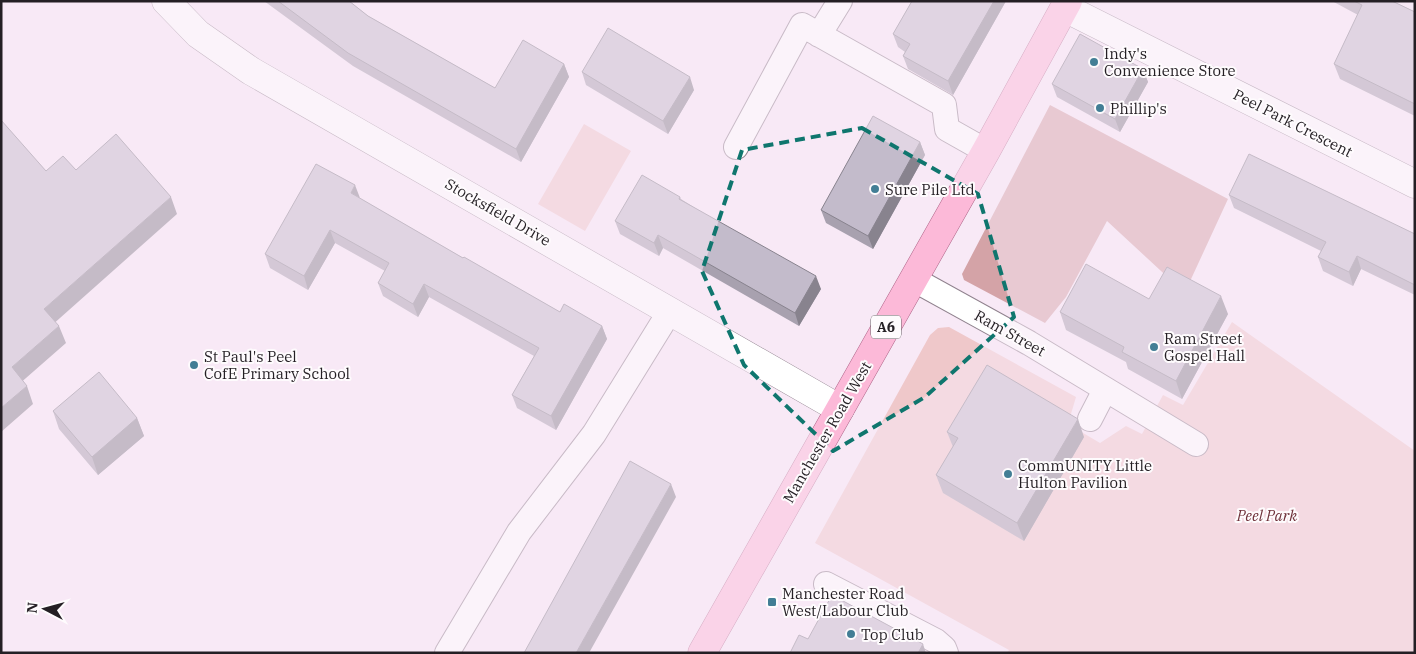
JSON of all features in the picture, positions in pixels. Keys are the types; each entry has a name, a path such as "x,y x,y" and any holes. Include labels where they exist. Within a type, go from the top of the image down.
{"main road":[{"name":"Manchester Road West","path":"702,653 986,150 1066,4"}],"street":[{"name":"Stocksfield Drive","path":"166,1 198,34 251,71 840,409"},
{"name":"Peel Park Crescent","path":"1066,4 1415,184"}],"lane":[{"path":"819,35 840,1"},
{"path":"736,147 802,25 944,105 947,129 986,150"},
{"name":"Ram Street","path":"913,279 1029,343 1196,444"},
{"path":"448,653 519,532 594,434 670,311"},
{"path":"1090,419 1105,390"},
{"path":"826,584 936,642 944,648 946,653"}],"highlighted area":[{"path":"862,128 978,194 1014,317 925,397 833,451 744,365 702,271 742,150"}],"green space":[{"path":"584,124 631,151 585,231 538,204"},
{"name":"Peel Park","path":"1232,322 1415,451 1415,653 1007,653 1009,650 815,543 930,335 938,328 949,327 1076,397 1068,424 1100,443 1126,426 1142,434 1163,395 1183,405"}],"shaded area":[{"path":"1050,105 1228,199 1186,290 1174,283 1107,221 1066,297 1045,323 964,280 962,274"}],"building":[{"path":"278,1 349,1 368,16 495,88 523,40 564,64 516,149 348,53"},
{"path":"912,1 994,1 948,81 903,56 910,44 893,34"},
{"path":"1354,1 1392,1 1415,12 1415,104 1334,64 1362,5"},
{"path":"608,28 690,77 663,121 582,72"},
{"path":"1080,34 1143,69 1115,119 1052,84"},
{"name":"Sure Pile Ltd","path":"873,116 920,142 868,236 821,210"},
{"path":"1,120 46,171 63,156 76,170 116,134 171,197 44,309 59,326 12,367 27,386 1,408"},
{"path":"1249,154 1415,234 1415,285 1357,256 1349,272 1318,257 1326,242 1229,195"},
{"path":"316,164 355,185 351,193 463,258 560,312 564,304 602,326 551,416 512,395 539,348 424,284 413,304 378,283 389,263 330,230 304,276 265,254"},
{"path":"642,175 680,197 679,199 816,276 795,313 658,235 654,243 615,221"},
{"name":"Ram Street Gospel Hall","path":"1086,264 1149,299 1167,267 1221,296 1176,381 1122,352 1124,347 1060,312"},
{"name":"CommUNITY Little Hulton Pavilion","path":"987,365 1078,419 1017,523 936,475 958,438 947,432"},
{"path":"99,372 137,418 92,457 53,411"},
{"path":"630,461 671,484 576,653 524,653"},
{"path":"832,595 923,644 918,653 790,653 799,635 808,639"}],"place":[{"name":"Indy's Convenience Store","path":"1094,62"},
{"name":"Phillip's","path":"1100,108"},
{"name":"Sure Pile Ltd","path":"875,189"},
{"name":"Ram Street Gospel Hall","path":"1154,347"},
{"name":"St Paul's Peel CofE Primary School","path":"194,365"},
{"name":"CommUNITY Little Hulton Pavilion","path":"1008,474"},
{"name":"Manchester Road West/Labour Club","path":"772,602"},
{"name":"Top Club","path":"851,634"}]}
